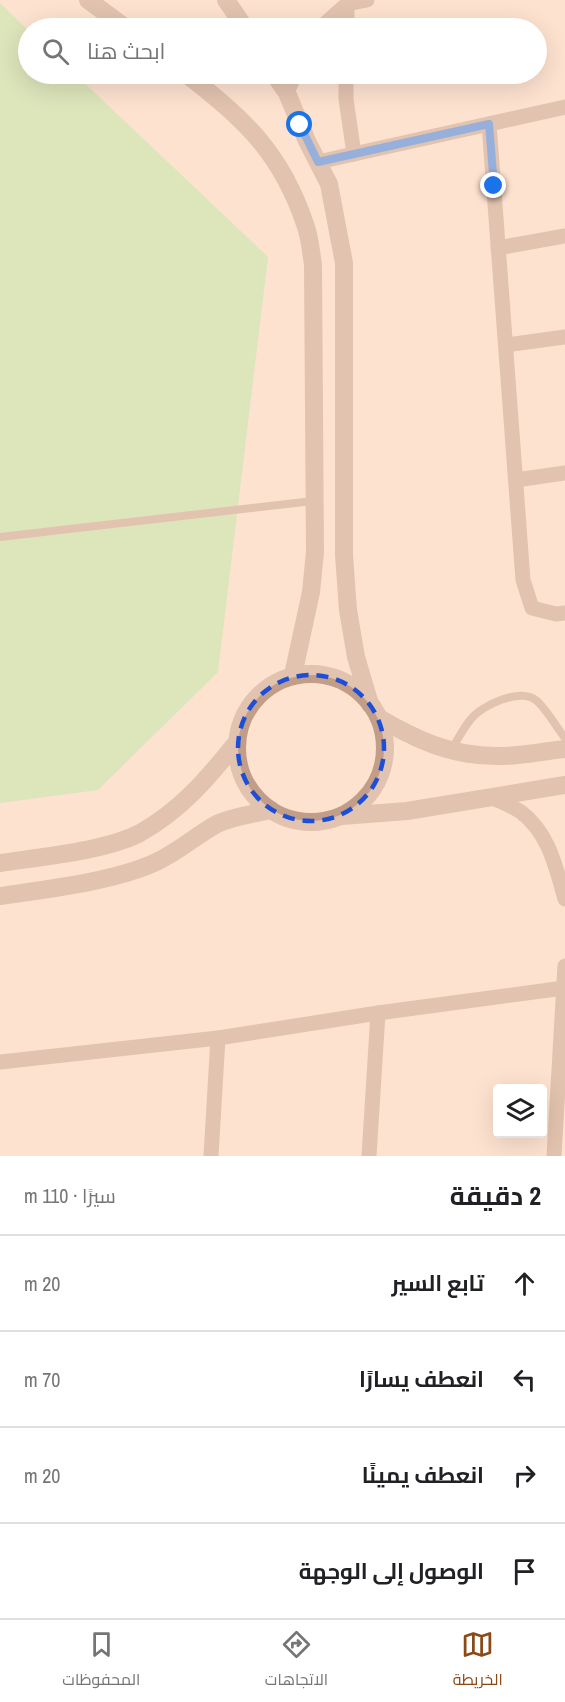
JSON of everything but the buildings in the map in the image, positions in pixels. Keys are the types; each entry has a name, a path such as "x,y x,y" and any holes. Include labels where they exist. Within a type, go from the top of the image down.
{"street":[{"path":"88,0 112,18"},
{"path":"226,0 238,18"},
{"path":"331,18 347,4 368,0"},
{"path":"347,4 347,18"},
{"path":"198,84 245,122 269,150 291,188 306,226 314,265 315,552 311,592 293,675"},
{"path":"281,84 329,184 344,262 344,555 348,610 356,657 375,711 385,734 383,769 376,785 365,798 352,809 321,822 286,819 271,810 246,786 239,770 237,742 242,719 250,704 263,691 293,675 310,674 344,681 375,711 415,738 451,751 496,756 565,749"},
{"path":"287,93 291,84"},
{"path":"346,84 354,154"},
{"path":"318,162 565,107"},
{"path":"489,124 523,579 532,608 556,614 565,613"},
{"path":"498,249 565,236"},
{"path":"506,345 565,337"},
{"path":"516,480 565,472"},
{"path":"0,863 108,844 138,834 192,796 237,742"},
{"path":"337,817 407,811 565,785"},
{"path":"491,797 520,811 536,825 552,854 565,900"},
{"path":"0,896 60,887 154,863 218,824 239,816 271,810"},
{"path":"554,1156 565,966"},
{"path":"0,1062 218,1038 378,1013 564,988"},
{"path":"369,1156 378,1013"},
{"path":"211,1156 218,1038"}],"lane":[{"path":"0,537 315,501"},
{"path":"451,751 471,719 480,711 489,704 517,696 536,700 565,738"}],"highlighted area":[{"path":"293,675 344,681 370,704 385,734 383,769 376,785 352,809 321,822 286,819 271,810 246,786 239,770 242,719 263,691"}],"green space":[{"path":"0,3 18,20 18,84 86,84 268,257 218,672 98,790 0,803"}],"route":[{"path":"300,125 318,162 489,124 494,186"}]}
